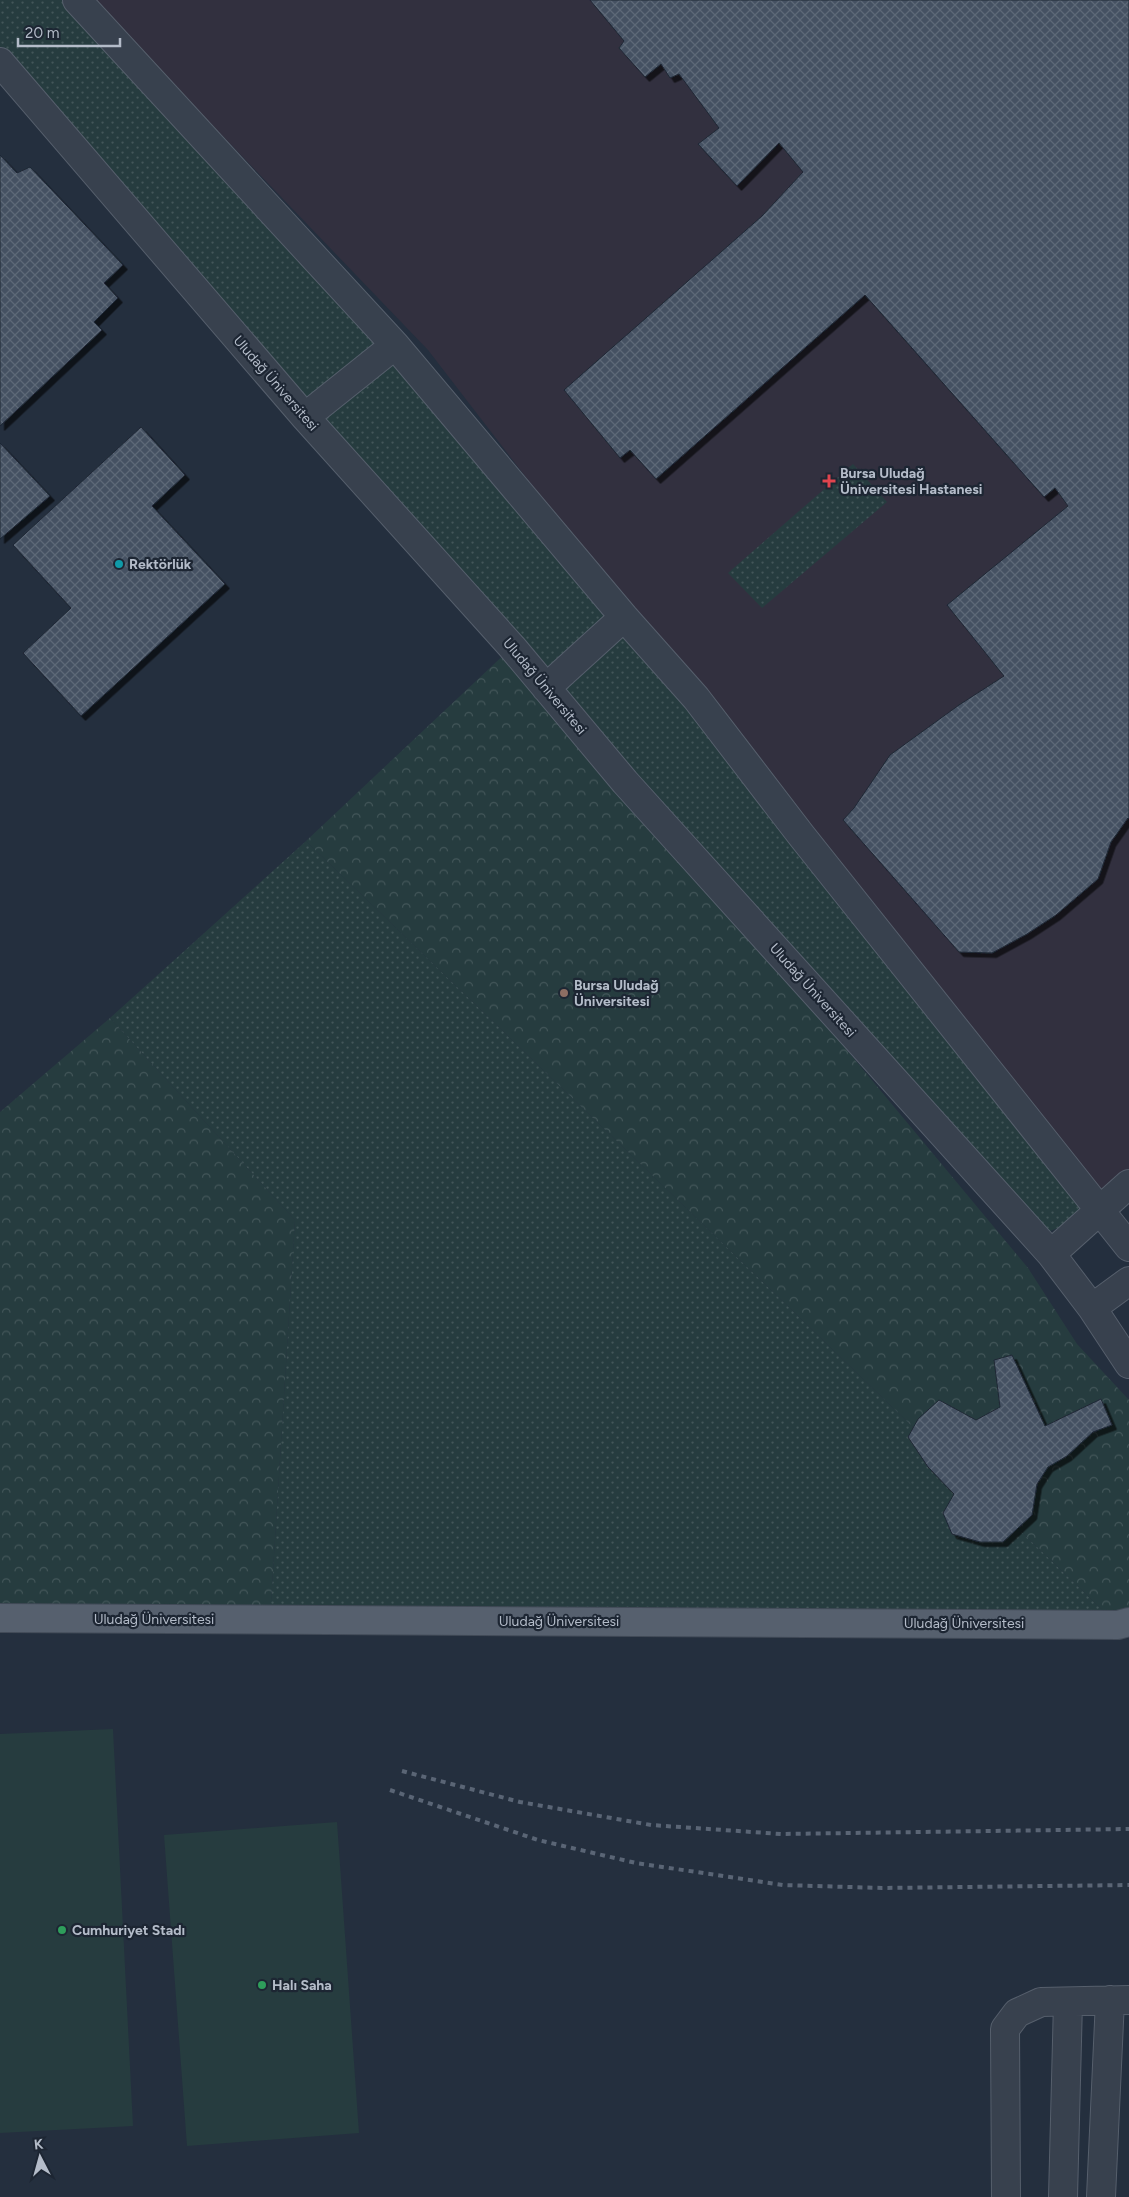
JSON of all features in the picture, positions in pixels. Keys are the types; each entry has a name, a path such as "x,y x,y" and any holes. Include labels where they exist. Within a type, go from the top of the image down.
{"main road":[{"name":"Uludağ Üniversitesi","path":"0,1618 1125,1625"}],"street":[{"path":"77,0 395,345 624,617 696,698 801,835 1129,1248"},
{"name":"Uludağ Üniversitesi","path":"0,62 305,417 512,647 625,782 1051,1254 1092,1308 1129,1364"},
{"path":"305,417 395,345"},
{"path":"546,688 624,617"},
{"path":"1051,1254 1129,1184"},
{"path":"1092,1308 1129,1280"},
{"path":"1006,2197 1005,2029 1017,2014 1041,2002 1119,2000 1102,2197"},
{"path":"1063,2197 1068,2002"}],"shaded area":[{"name":"Bursa Uludağ Üniversitesi Hastanesi","path":"92,0 1129,0 1129,1184 1099,1211 801,835 428,350"}],"green space":[{"path":"0,0 77,0 395,345 1099,1211 1048,1232 625,782 0,62"},
{"path":"853,464 887,502 762,608 728,573"},
{"path":"512,647 1028,1268 1077,1344 1129,1400 1129,1622 1118,1625 306,841"},
{"path":"306,841 1118,1625 270,1619 295,1220 110,1018"},
{"path":"110,1018 295,1220 270,1619 0,1618 0,1112"},
{"name":"Cumhuriyet Stadı","path":"113,1729 133,2126 0,2133 0,1734"},
{"name":"Halı Saha","path":"337,1822 359,2133 187,2146 164,1835"}],"building":[{"path":"590,0 1129,0 1129,819 1111,842 1098,879 1056,915 1027,934 992,953 959,952 843,820 854,808 890,755 959,705 1004,676 947,605 1068,506 1055,488 1044,497 865,295 656,479 630,450 620,458 564,390 762,216 803,172 779,143 737,186 698,144 719,128 679,74 670,78 661,64 645,77 619,48 624,41"},
{"path":"0,155 17,173 30,167 123,265 104,283 118,298 94,322 102,330 0,426"},
{"name":"Rektörlük","path":"141,427 185,475 152,506 225,584 81,716 23,653 71,608 13,545"},
{"path":"0,443 50,496 0,539"},
{"path":"1012,1355 1045,1426 1101,1399 1112,1425 1093,1432 1067,1456 1048,1467 1037,1484 1032,1515 1003,1542 980,1542 952,1534 943,1513 954,1494 928,1467 908,1437 918,1419 939,1400 976,1420 1000,1407 994,1360"}],"railway":[{"path":"402,1771 520,1802 651,1825 781,1834 1129,1829"},
{"path":"390,1790 538,1840 636,1863 783,1885 882,1888 1129,1885"}],"place":[{"name":"Bursa Uludağ Üniversitesi Hastanesi","path":"829,481"},
{"name":"Rektörlük","path":"119,564"},
{"name":"Bursa Uludağ Üniversitesi","path":"564,993"},
{"name":"Cumhuriyet Stadı","path":"62,1930"},
{"name":"Halı Saha","path":"262,1985"}]}
